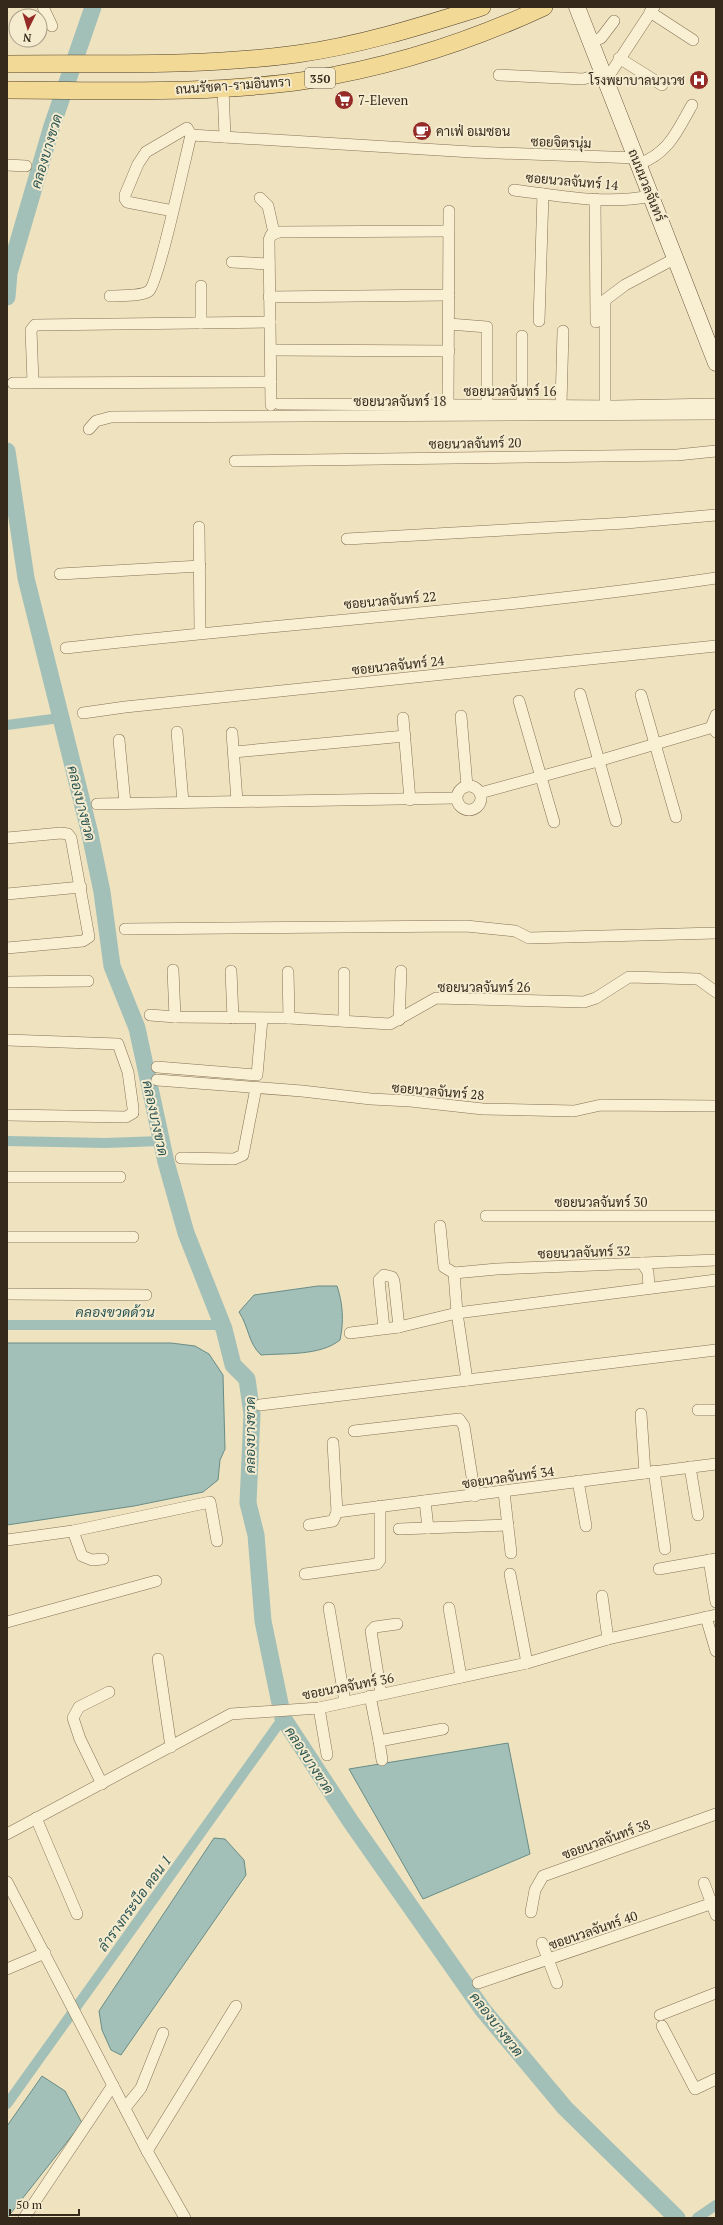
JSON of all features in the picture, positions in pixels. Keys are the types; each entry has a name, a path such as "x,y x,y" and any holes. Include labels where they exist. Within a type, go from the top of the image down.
{"main road":[{"name":"ถนนรัชดา-รามอินทรา","path":"7,64 236,61 298,54 357,44 482,7"},
{"name":"ถนนรัชดา-รามอินทรา","path":"7,90 223,88 307,80 357,71 435,50 508,24 544,7"},
{"name":"ถนนนวลจันทร์","path":"577,7 602,74 676,258 710,332 716,363"}],"street":[{"path":"43,7 52,26"},
{"path":"499,75 583,79 612,71 619,58 652,10 693,40"},
{"path":"590,42 601,38 614,21"},
{"path":"619,58 662,85"},
{"path":"223,88 226,137"},
{"path":"638,161 658,156 666,148 692,105"},
{"name":"ซอยจิตรนุ่ม","path":"173,211 127,202 125,195 138,164 146,152 184,128 189,129 191,135 638,161"},
{"path":"110,296 142,294 150,290 155,283 191,135"},
{"path":"7,166 26,166"},
{"name":"ซอยนวลจันทร์ 14","path":"514,190 595,199 623,200 652,196"},
{"path":"539,321 543,194"},
{"path":"13,383 271,382 269,240 274,233 268,206 260,198"},
{"path":"595,199 596,322"},
{"path":"448,404 449,211"},
{"path":"274,233 448,231"},
{"path":"605,400 605,300 626,285 676,258"},
{"path":"232,262 269,264"},
{"path":"201,286 201,323"},
{"path":"269,297 449,295"},
{"path":"33,382 31,330 35,325 270,322"},
{"path":"449,324 487,327 487,406"},
{"path":"561,405 563,331"},
{"path":"522,336 522,406"},
{"path":"270,350 449,351"},
{"name":"ซอยนวลจันทร์ 16","path":"271,382 275,405 383,410 448,404 522,406 716,404"},
{"name":"ซอยนวลจันทร์ 18","path":"89,429 96,421 111,417 383,410 594,416 716,414"},
{"name":"ซอยนวลจันทร์ 20","path":"235,461 677,455 716,451"},
{"path":"347,539 595,525 716,515"},
{"path":"199,527 200,632"},
{"path":"60,574 200,566"},
{"name":"ซอยนวลจันทร์ 22","path":"66,648 200,632 624,592 716,578"},
{"name":"ซอยนวลจันทร์ 24","path":"83,713 125,707 716,646"},
{"path":"580,694 598,762 616,821"},
{"path":"641,695 676,817"},
{"path":"519,701 554,822"},
{"path":"480,793 598,762 656,743 714,729 712,721 716,714"},
{"path":"461,716 467,786"},
{"path":"403,718 410,800"},
{"path":"176,732 183,802"},
{"path":"232,733 237,801"},
{"path":"234,752 405,736"},
{"path":"119,740 125,803"},
{"path":"467,786 475,787 480,793 478,805 471,809 463,808 456,798 459,790 467,786"},
{"path":"97,804 237,801 410,800 456,798"},
{"path":"7,838 68,834 74,843 89,937 86,941 7,948"},
{"path":"7,894 81,887"},
{"path":"125,929 466,926 515,931 529,938 716,933"},
{"path":"173,970 175,1017"},
{"path":"231,971 233,1018"},
{"path":"399,1020 401,971"},
{"path":"288,972 289,1018"},
{"path":"344,973 344,1021"},
{"name":"ซอยนวลจันทร์ 26","path":"150,1015 175,1017 289,1018 390,1024 436,998 584,1002 596,998 629,977 698,979 716,992"},
{"path":"7,982 88,980"},
{"path":"157,1067 257,1075 262,1018"},
{"path":"7,1040 118,1044 128,1072 133,1108 133,1113 126,1117 7,1115"},
{"name":"ซอยนวลจันทร์ 28","path":"157,1080 483,1109 574,1111 601,1105 716,1106"},
{"path":"181,1158 234,1158 243,1155 256,1088"},
{"path":"7,1177 120,1177"},
{"name":"ซอยนวลจันทร์ 30","path":"486,1216 716,1216"},
{"path":"440,1226 444,1268 454,1273 457,1313 466,1380"},
{"path":"7,1236 133,1237"},
{"name":"ซอยนวลจันทร์ 32","path":"454,1273 497,1269 716,1260"},
{"path":"642,1263 648,1272 649,1288"},
{"path":"384,1328 380,1280 384,1275 392,1277 394,1281 399,1327"},
{"path":"350,1332 399,1327 457,1313 716,1280"},
{"path":"7,1294 146,1295"},
{"path":"260,1405 716,1350"},
{"path":"698,1410 716,1410"},
{"path":"641,1414 649,1472 665,1549"},
{"path":"354,1432 459,1419 464,1426 475,1496"},
{"path":"333,1443 337,1512"},
{"name":"ซอยนวลจันทร์ 34","path":"309,1525 333,1521 337,1512 475,1496 578,1481 716,1464"},
{"path":"690,1467 698,1514"},
{"path":"578,1481 586,1526"},
{"path":"504,1492 511,1553"},
{"path":"425,1501 428,1528"},
{"path":"7,1540 73,1531 210,1502 217,1540"},
{"path":"305,1574 377,1564 380,1556 380,1506"},
{"path":"399,1529 508,1525"},
{"path":"73,1531 82,1556 92,1560 103,1559"},
{"path":"659,1569 713,1559 716,1602"},
{"path":"510,1574 527,1663"},
{"path":"7,1622 156,1581"},
{"path":"602,1596 608,1639"},
{"path":"329,1608 345,1702"},
{"path":"449,1608 460,1677"},
{"path":"711,1616 716,1651"},
{"name":"ซอยนวลจันทร์ 36","path":"7,1834 231,1714 319,1708 527,1663 608,1639 711,1616"},
{"path":"382,1760 379,1741 371,1631 375,1627 397,1624"},
{"path":"158,1659 171,1747"},
{"path":"102,1784 80,1739 73,1718 79,1707 109,1692"},
{"path":"319,1708 327,1755"},
{"path":"379,1741 443,1729"},
{"name":"ซอยนวลจันทร์ 38","path":"531,1912 534,1890 543,1876 716,1814"},
{"path":"36,1818 77,1914"},
{"path":"7,1882 147,2151 185,2218"},
{"path":"704,1883 714,1903 716,1915"},
{"name":"ซอยนวลจันทร์ 40","path":"478,1983 714,1903"},
{"path":"542,1943 558,1983"},
{"path":"7,1969 44,1952"},
{"path":"716,1993 661,2020 694,2089 716,2080"},
{"path":"147,2151 236,2006"},
{"path":"125,2108 141,2088 163,2033"},
{"path":"24,2218 113,2085"}],"water":[{"path":"318,1286 337,1286 341,1299 342,1313 340,1340 323,1349 313,1351 292,1354 261,1355 253,1345 245,1323 239,1312 254,1295"},
{"path":"7,1343 171,1343 195,1346 209,1354 223,1375 225,1449 220,1460 218,1480 203,1492 134,1506 7,1525"},
{"path":"508,1743 530,1854 423,1899 349,1769"},
{"path":"214,1838 225,1839 244,1860 246,1875 121,2055 111,2050 102,2030 99,2011"},
{"path":"42,2076 65,2091 82,2123 7,2218 7,2126"}],"waterway":[{"name":"คลองบางขวด","path":"7,297 9,273 52,126 93,7"},
{"name":"คลองบางขวด","path":"7,451 26,578 90,834 102,892 112,966 137,1028 166,1162 186,1233 224,1329 233,1365 247,1379 252,1414 248,1503 256,1535 263,1621 283,1718 351,1822 483,2010 565,2108 677,2218"},
{"path":"7,725 60,718"},
{"path":"7,1141 105,1143 161,1141"},
{"name":"คลองขวดด้วน","path":"7,1325 222,1325"},
{"name":"ลำรางกระบือ ตอน 1","path":"7,2104 283,1718"},
{"path":"697,2218 716,2205"}],"place":[{"name":"โรงพยาบาลนวเวช","path":"699,80"},
{"name":"7-Eleven","path":"344,100"},
{"name":"คาเฟ่ อเมซอน","path":"422,131"}]}
